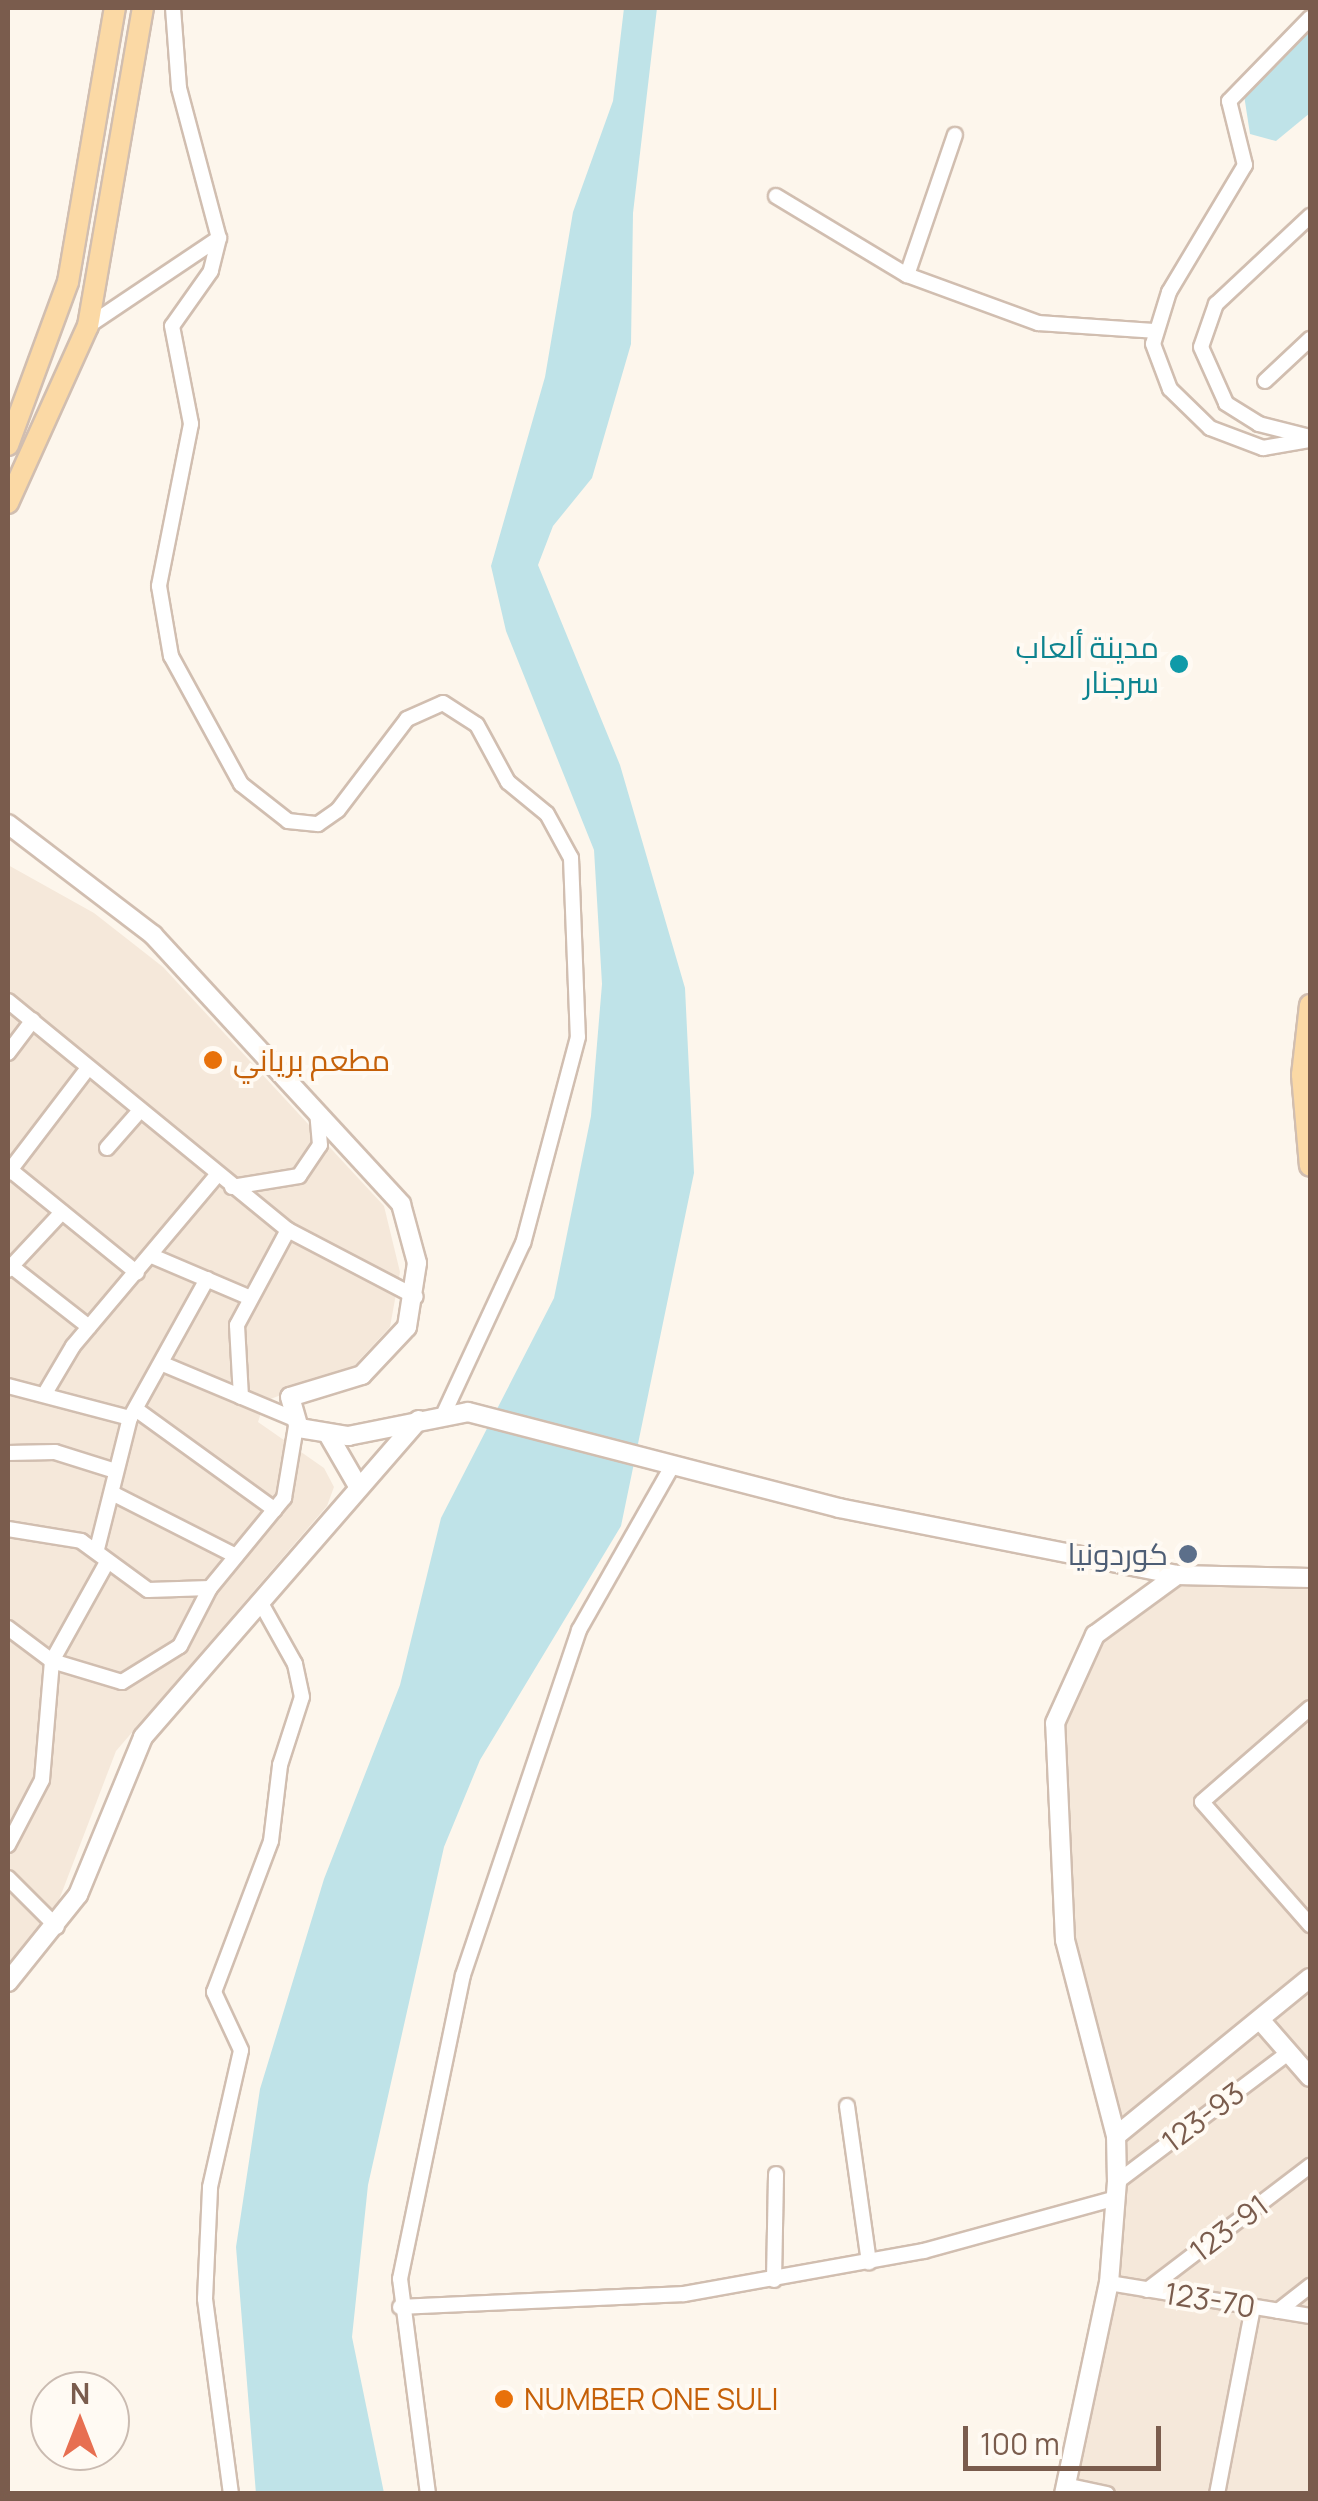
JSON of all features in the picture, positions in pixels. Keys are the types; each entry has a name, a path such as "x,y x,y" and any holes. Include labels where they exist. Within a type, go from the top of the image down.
{"main road":[{"path":"8,445 68,282 115,8"},
{"path":"8,503 88,326 142,8"},
{"path":"1310,1004 1302,1076 1310,1166"}],"street":[{"path":"173,8 179,88 219,238 211,271 173,318 190,436 158,604 171,656 233,771 278,816 318,824 417,710 452,705 477,725 518,794 554,823 574,874 578,1037 524,1243 446,1411"},
{"path":"1310,18 1229,101 1244,164 1154,331 1164,378 1210,428 1263,448 1310,439"},
{"path":"906,274 955,135"},
{"path":"776,196 906,274 1038,323 1154,331"},
{"path":"1310,216 1216,304 1201,356 1234,409 1310,439"},
{"path":"88,326 219,238"},
{"path":"1265,382 1310,338"},
{"path":"8,824 153,935 316,1106 401,1204 416,1247 416,1297 381,1360 346,1382 293,1396 288,1489 210,1588 180,1646 135,1680 90,1677 52,1661 8,1628"},
{"path":"8,1001 136,1114 288,1230 416,1297"},
{"path":"8,1052 34,1020"},
{"path":"88,1068 8,1170 137,1273"},
{"path":"232,1188 276,1186 308,1167 320,1145 316,1106"},
{"path":"106,1148 136,1114"},
{"path":"46,1390 89,1327 216,1176"},
{"path":"62,1212 9,1268 89,1327"},
{"path":"240,1397 234,1341 248,1297 288,1230"},
{"path":"152,1256 248,1297"},
{"path":"207,1279 134,1414 112,1470 112,1493 98,1549 106,1562 162,1593 210,1588"},
{"path":"163,1364 329,1436 446,1411 474,1413 668,1467 1177,1575 1310,1578"},
{"path":"8,1386 46,1390 134,1414 275,1510"},
{"path":"8,1982 57,1927 138,1744 262,1605 358,1486 424,1416"},
{"path":"329,1436 358,1486"},
{"path":"8,1452 54,1452 112,1470"},
{"path":"428,2494 400,2307 403,2251 438,2125 463,1975 508,1831 557,1712 579,1630 668,1467"},
{"path":"112,1493 236,1556"},
{"path":"8,1529 98,1549"},
{"path":"8,1845 42,1780 52,1661 106,1562"},
{"path":"1107,2494 1065,2489 1109,2283 1117,2190 1116,2136 1065,1940 1053,1742 1086,1647 1177,1575"},
{"path":"231,2494 205,2299 210,2187 241,2050 214,1992 271,1840 280,1764 302,1697 296,1664 262,1605"},
{"path":"1310,1708 1202,1802 1310,1925"},
{"path":"8,1878 57,1927"},
{"path":"1116,2136 1262,2022 1310,1978"},
{"path":"1262,2022 1310,2077"},
{"name":"123-93","path":"1117,2190 1288,2053"},
{"path":"846,2106 869,2262"},
{"name":"123-91","path":"1147,2290 1310,2166"},
{"path":"774,2280 776,2174"},
{"path":"400,2307 684,2294 774,2280 869,2262 1117,2190"},
{"name":"123-70","path":"1109,2283 1310,2316"},
{"path":"1278,2311 1310,2286"},
{"path":"1218,2494 1253,2307"}],"shaded area":[{"path":"8,865 94,913 163,967 384,1206 400,1272 390,1327 351,1369 265,1401 258,1422 324,1468 334,1487 327,1506 116,1751 59,1900 8,1965"},
{"path":"1310,1580 1310,2493 1060,2494 1101,2284 1116,2133 1075,1987 1053,1742 1078,1658 1167,1583"}],"water":[{"path":"624,8 657,8 633,213 631,344 592,478 553,526 538,565 620,765 685,988 694,1173 621,1526 480,1760 444,1847 368,2185 352,2337 384,2493 256,2494 236,2247 260,2089 324,1879 400,1685 441,1518 554,1298 591,1116 602,984 594,850 506,631 491,566 545,377 573,212 613,101"},
{"path":"1310,24 1310,113 1276,141 1250,134 1244,95"}],"place":[{"name":"مدينة ألعاب سرجنار","path":"1179,664"},
{"name":"مطعم برياني","path":"213,1060"},
{"name":"كوردونيا","path":"1188,1554"},
{"name":"NUMBER ONE SULI","path":"504,2399"}]}
